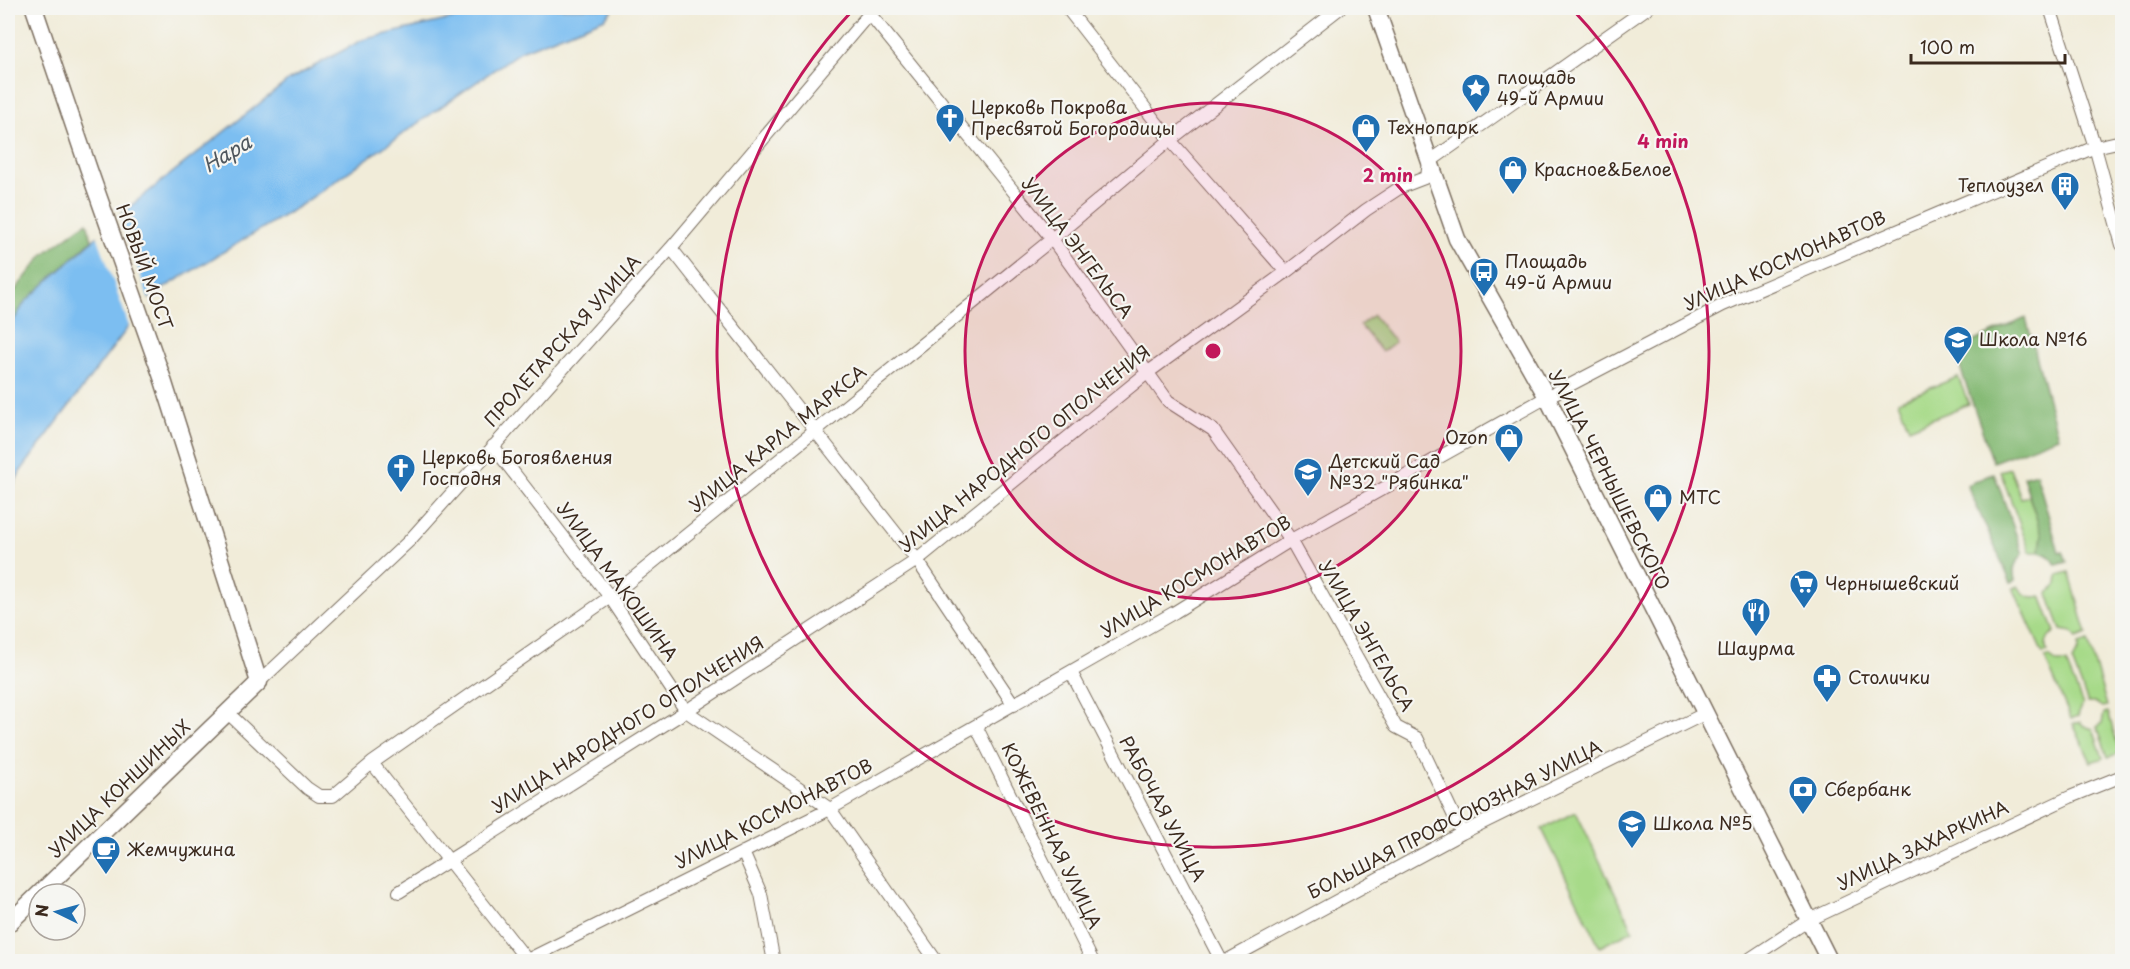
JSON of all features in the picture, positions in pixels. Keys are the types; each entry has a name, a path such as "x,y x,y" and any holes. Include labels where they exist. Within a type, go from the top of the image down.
{"main road":[{"name":"НОВЫЙ МОСТ","path":"34,8 162,376 259,682"},
{"name":"УЛИЦА ЧЕРНЫШЕВСКОГО","path":"1376,8 1457,238 1547,397 1830,962"},
{"name":"УЛИЦА КОНШИНЫХ","path":"8,924 259,682"}],"street":[{"path":"1067,8 1170,140 1286,272"},
{"name":"УЛИЦА КАРЛА МАРКСА","path":"228,713 307,788 319,796 333,796 372,763 610,597 1052,239 1170,140 1340,8"},
{"name":"УЛИЦА НАРОДНОГО ОПОЛЧЕНИЯ","path":"399,892 686,711 917,560 1147,372 1286,272 1366,210 1401,187 1427,177 1429,162 1647,8"},
{"path":"2050,8 2095,147 2122,245"},
{"name":"УЛИЦА ЭНГЕЛЬСА","path":"872,10 1052,239 1168,401 1213,430 1291,540 1396,727 1417,738 1462,833"},
{"name":"ПРОЛЕТАРСКАЯ УЛИЦА","path":"259,682 409,541 671,248 872,10"},
{"name":"УЛИЦА КОСМОНАВТОВ","path":"527,960 830,809 1175,612 1291,540 1547,397 1733,300 2095,147 2122,141"},
{"path":"671,248 917,560 1014,705"},
{"name":"УЛИЦА МАКОШИНА","path":"493,446 610,597 686,711 830,809 937,962"},
{"name":"РАБОЧАЯ УЛИЦА","path":"1071,672 1223,962"},
{"name":"БОЛЬШАЯ ПРОФСОЮЗНАЯ УЛИЦА","path":"1223,962 1462,833 1704,714"},
{"name":"КОЖЕВЕННАЯ УЛИЦА","path":"976,726 1093,962"},
{"path":"372,763 527,960"},
{"name":"УЛИЦА ЗАХАРКИНА","path":"1745,962 1809,920 2070,797 2121,780"},
{"path":"743,852 761,894 774,962"}],"green space":[{"path":"87,222 92,240 25,302 8,330 8,299 44,254"},
{"path":"1373,315 1395,342 1382,352 1360,325"},
{"path":"2026,318 2058,437 1993,462 1954,350"},
{"path":"1958,377 1969,404 1909,428 1898,401"},
{"path":"2010,468 2021,498 2029,496 2042,535 2040,552 2030,552 2000,471"},
{"path":"1994,473 2023,554 2015,566 2015,580 2011,583 1967,485"},
{"path":"2036,473 2059,552 2063,551 2067,562 2056,565 2050,557 2040,552 2042,535 2023,477"},
{"path":"2069,572 2087,634 2077,638 2072,632 2061,630 2048,594 2057,584 2058,575"},
{"path":"2018,586 2028,596 2041,596 2055,632 2047,640 2047,652 2043,654 2013,588"},
{"path":"2088,641 2107,706 2088,703 2072,661 2079,650 2079,644"},
{"path":"2049,657 2057,663 2066,663 2083,705 2078,716 2071,719 2045,658"},
{"path":"2108,712 2120,753 2108,757 2097,727 2102,723 2104,713"},
{"path":"2080,722 2093,729 2103,758 2091,762 2073,724"},
{"path":"1576,812 1633,930 1600,947 1542,829"}],"water":[{"name":"Нара","path":"487,8 614,8 605,18 521,51 301,205 152,295 20,472 8,497 8,330 25,302 133,204 289,80 362,40 480,12"}],"pier":[{"path":"119,212 150,303 130,329 96,232"}],"place":[{"name":"площадь 49-й Армии","path":"1476,114"},
{"name":"Церковь Покрова Пресвятой Богородицы","path":"950,144"},
{"name":"Технопарк","path":"1366,154"},
{"name":"Красное&Белое","path":"1513,196"},
{"name":"Теплоузел","path":"2065,212"},
{"name":"Площадь 49-й Армии","path":"1484,298"},
{"name":"Школа №16","path":"1958,366"},
{"name":"Ozon","path":"1509,464"},
{"name":"Церковь Богоявления Господня","path":"401,494"},
{"name":"Детский Сад №32 \"Рябинка\"","path":"1308,498"},
{"name":"МТС","path":"1658,524"},
{"name":"Чернышевский","path":"1804,610"},
{"name":"Шаурма","path":"1756,638"},
{"name":"Столички","path":"1827,704"},
{"name":"Сбербанк","path":"1803,816"},
{"name":"Школа №5","path":"1632,850"},
{"name":"Жемчужина","path":"106,876"}]}
